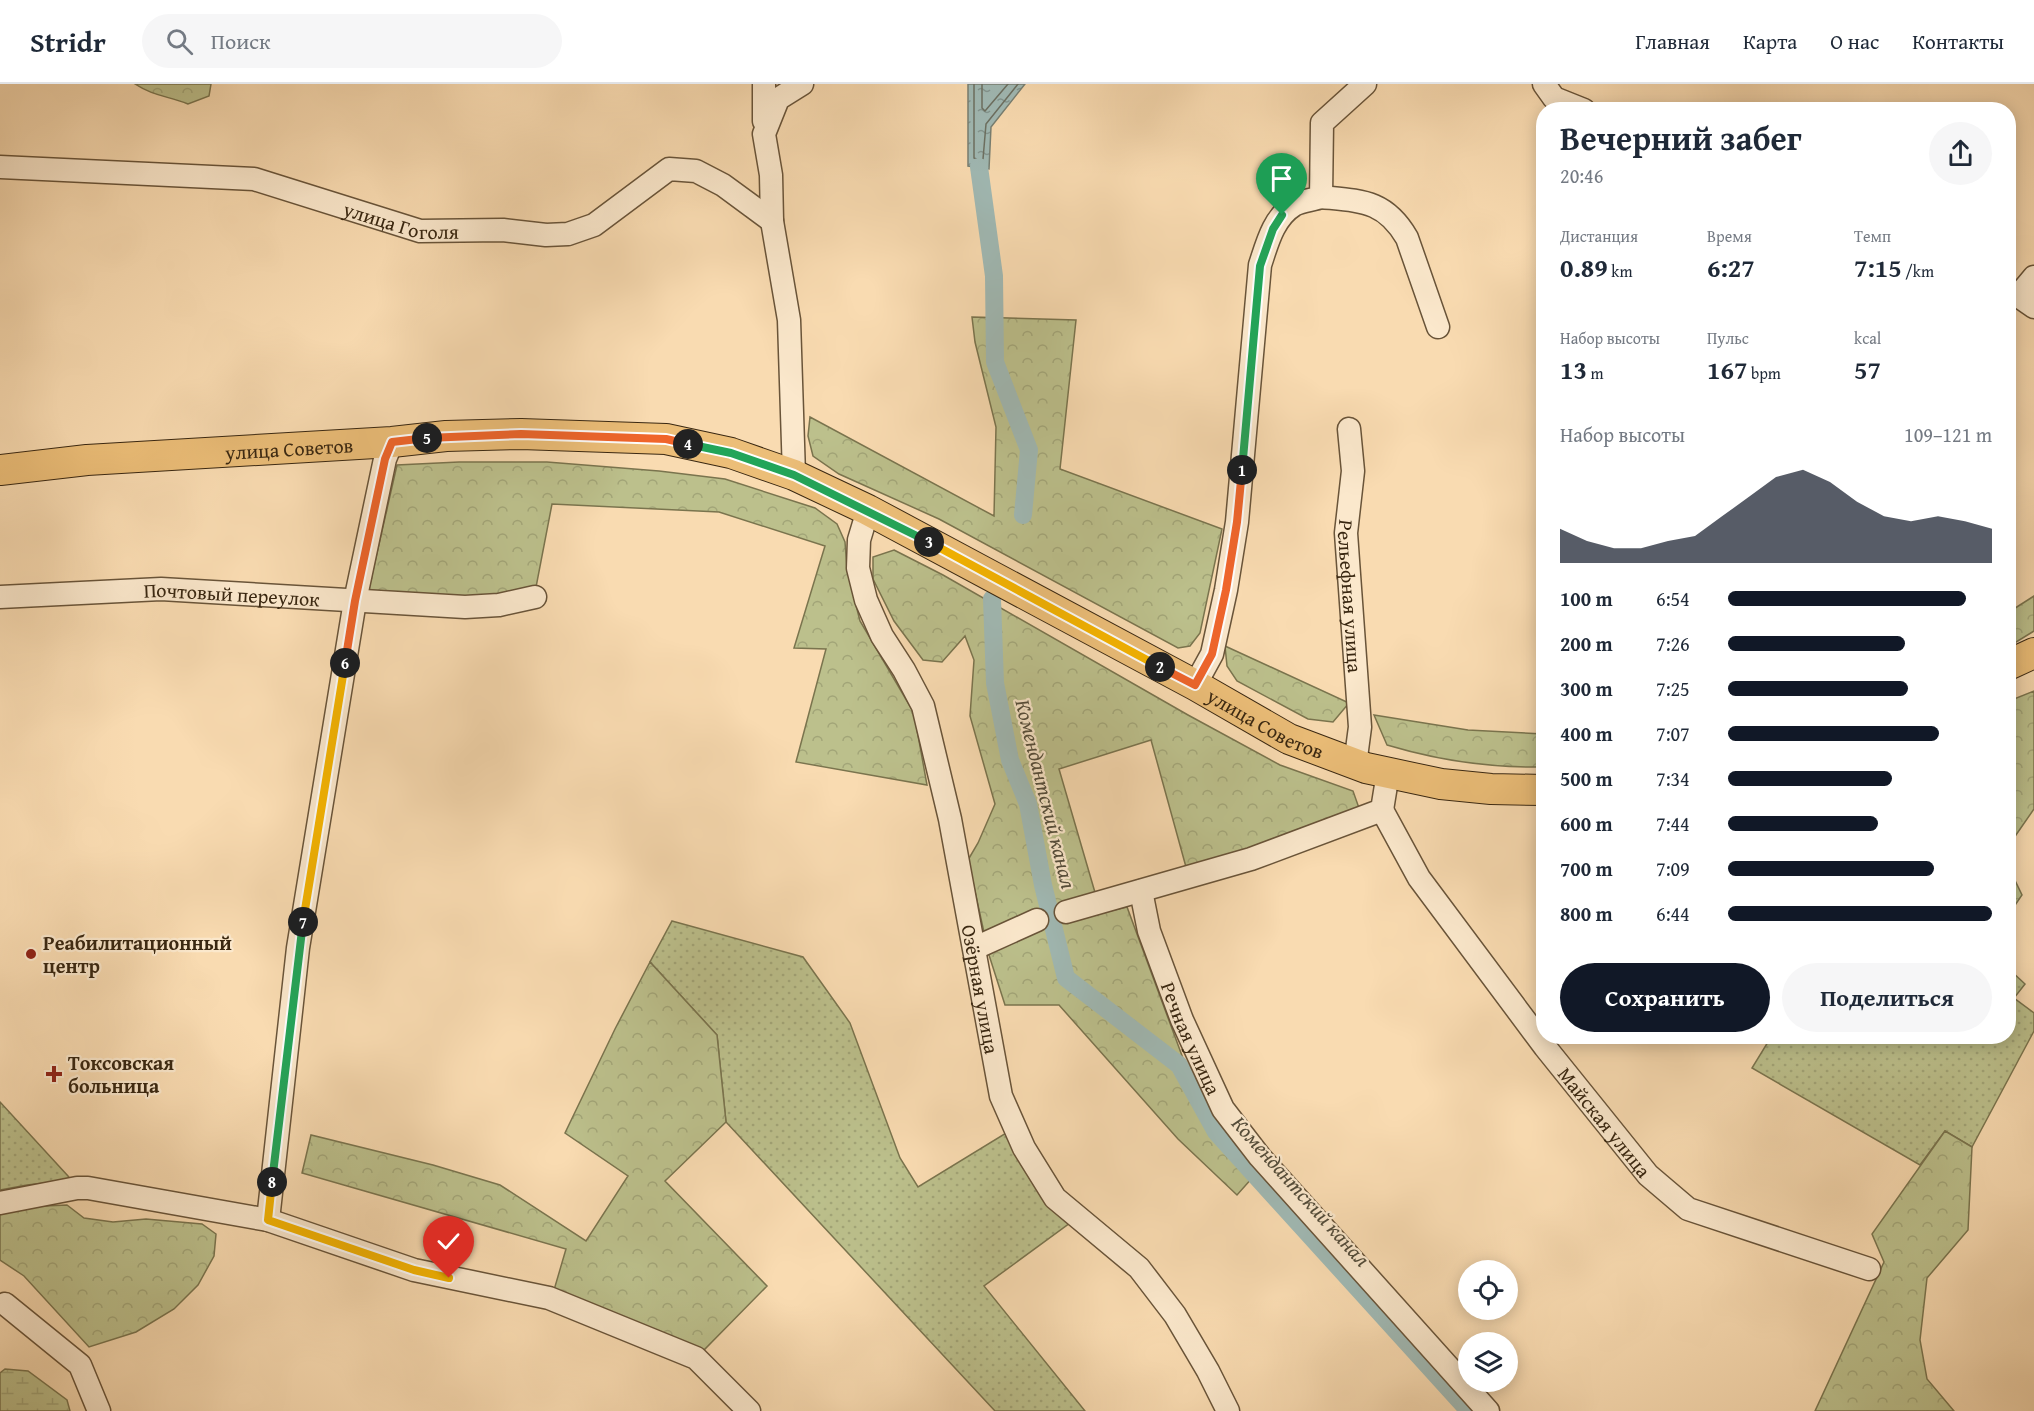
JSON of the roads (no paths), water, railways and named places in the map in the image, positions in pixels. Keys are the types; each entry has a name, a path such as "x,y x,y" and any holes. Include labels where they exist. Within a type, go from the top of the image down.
{"main road":[{"name":"улица Советов","path":"0,470 87,460 392,442 446,436 521,434 666,439 731,453 794,475 868,510 1195,685 1289,739 1355,765 1441,784 1491,789 1536,790"},
{"path":"2016,661 2034,653"}],"street":[{"path":"764,84 764,134 771,175 772,221 789,320 794,475"},
{"path":"764,134 778,99 802,84"},
{"path":"1321,197 1322,123 1365,84"},
{"name":"улица Гоголя","path":"0,167 254,179 420,231 503,230 546,235 568,234 594,225 669,169 696,171 723,185 772,221"},
{"path":"1195,685 1212,654 1226,590 1237,522 1260,266 1273,229 1282,215 1295,204 1321,197 1367,202 1389,214 1407,238 1438,327"},
{"path":"2020,297 2034,277"},
{"name":"Рельефная улица","path":"1349,429 1353,471 1346,533 1360,727 1355,765"},
{"path":"268,1220 298,948 355,601 385,459 392,442"},
{"name":"Озёрная улица","path":"868,510 859,540 858,568 866,600 882,636 923,706 950,819 1000,1096 1024,1148 1055,1198 1139,1268 1175,1315 1208,1371 1228,1411"},
{"name":"Почтовый переулок","path":"0,597 161,589 465,607 499,605 535,597"},
{"path":"1066,912 1251,859 1382,810 1388,773"},
{"name":"Майская улица","path":"1382,810 1419,879 1536,1035"},
{"name":"Речная улица","path":"1141,891 1149,931 1182,1020 1223,1109 1260,1157 1488,1411"},
{"path":"975,948 1037,920"},
{"name":"Майская улица","path":"1543,1044 1648,1175 1688,1209 1869,1269"},
{"path":"0,1203 77,1188 88,1188 268,1220 414,1270 549,1298 696,1358 749,1411"},
{"path":"2,1304 80,1365 99,1411"}],"water":[{"path":"968,84 1025,84 991,127 989,169 968,166"}],"waterway":[{"name":"Комендантский канал","path":"979,167 994,276 995,362 1029,450 1023,515"},
{"name":"Комендантский канал","path":"992,599 995,683 1010,760 1028,804 1043,885 1066,978 1179,1065 1216,1132 1469,1411"}],"place":[{"name":"Реабилитационный центр","path":"31,954"},
{"name":"Токсовская больница","path":"54,1074"}]}
